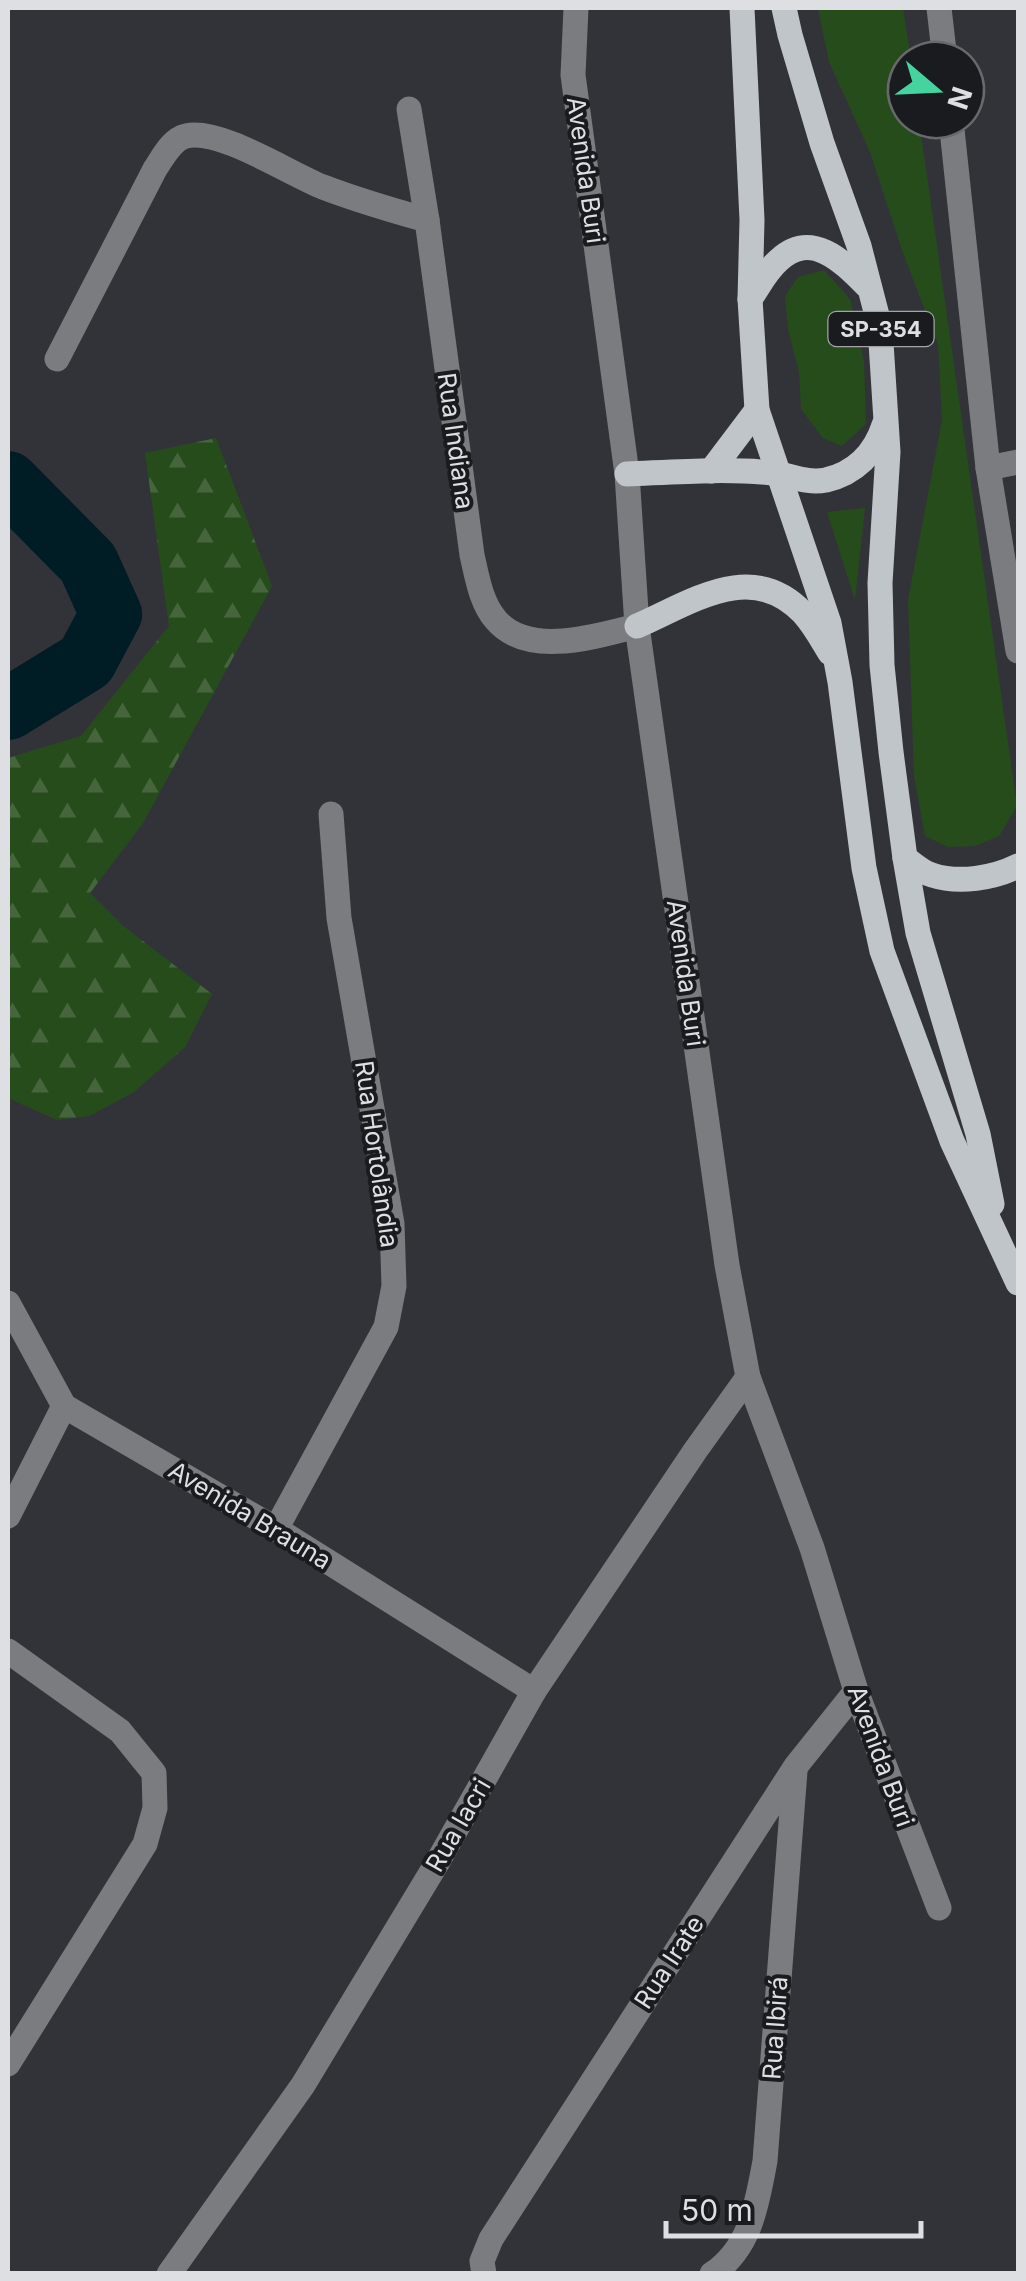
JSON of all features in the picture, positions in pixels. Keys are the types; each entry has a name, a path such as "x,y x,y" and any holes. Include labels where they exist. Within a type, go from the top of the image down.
{"main road":[{"name":"SP-354","path":"742,8 757,410 830,623 864,868 882,951 952,1142 1018,1284"},
{"name":"SP-354","path":"788,8 790,35 822,143 859,246 880,327 888,452 880,583 882,666 905,858 918,933 978,1134 1000,1244"},
{"path":"750,299 778,260 804,248 824,250 843,261 871,289"},
{"path":"711,471 757,410"},
{"path":"627,474 711,471 823,480 846,473 865,460 879,440 887,418"},
{"path":"638,626 716,590 745,585 772,590 802,612 837,662"},
{"path":"905,858 931,875 966,879 1004,874 1018,866"}],"street":[{"name":"Avenida Buri","path":"576,8 573,75 627,474 638,626 726,1266 748,1376 812,1548 856,1691 939,1908"},
{"path":"939,8 943,40"},
{"name":"Rua Indiana","path":"409,109 472,555 482,596 495,619 509,632 544,642 583,640 638,626"},
{"path":"57,359 155,169 170,146 183,136 203,135 237,146 318,185 426,220"},
{"path":"954,140 988,468 1018,651"},
{"path":"988,468 1018,462"},
{"name":"Rua Hortolândia","path":"276,1529 386,1327 394,1286 392,1224 339,918 332,814"},
{"path":"8,1303 64,1406 8,1516"},
{"name":"Rua Iacri","path":"170,2274 303,2085 534,1691 748,1376"},
{"name":"Avenida Brauna","path":"64,1406 276,1529 534,1691"},
{"path":"8,1651 120,1730 154,1773 155,1808 145,1844 8,2064"},
{"name":"Rua Irate","path":"484,2274 482,2261 490,2239 796,1766 856,1691"},
{"name":"Rua Ibirá","path":"712,2274 741,2247 756,2206 765,2161 796,1766"}],"green space":[{"path":"818,8 903,8 908,40 886,40 886,140 922,140 1017,806 999,836 975,846 948,847 925,836 914,776 908,600 942,420 938,344 870,152 829,62"},
{"path":"824,270 850,299 864,361 866,424 842,446 823,438 801,409 799,372 788,329 785,296 798,277"},
{"path":"216,438 272,586 143,823 90,893 122,925 212,994 185,1047 134,1092 89,1116 57,1120 8,1098 8,758 81,736 169,626 145,453"},
{"path":"865,508 855,600 827,512"}],"waterway":[{"path":"8,482 88,563 111,614 86,661 8,709"}]}
